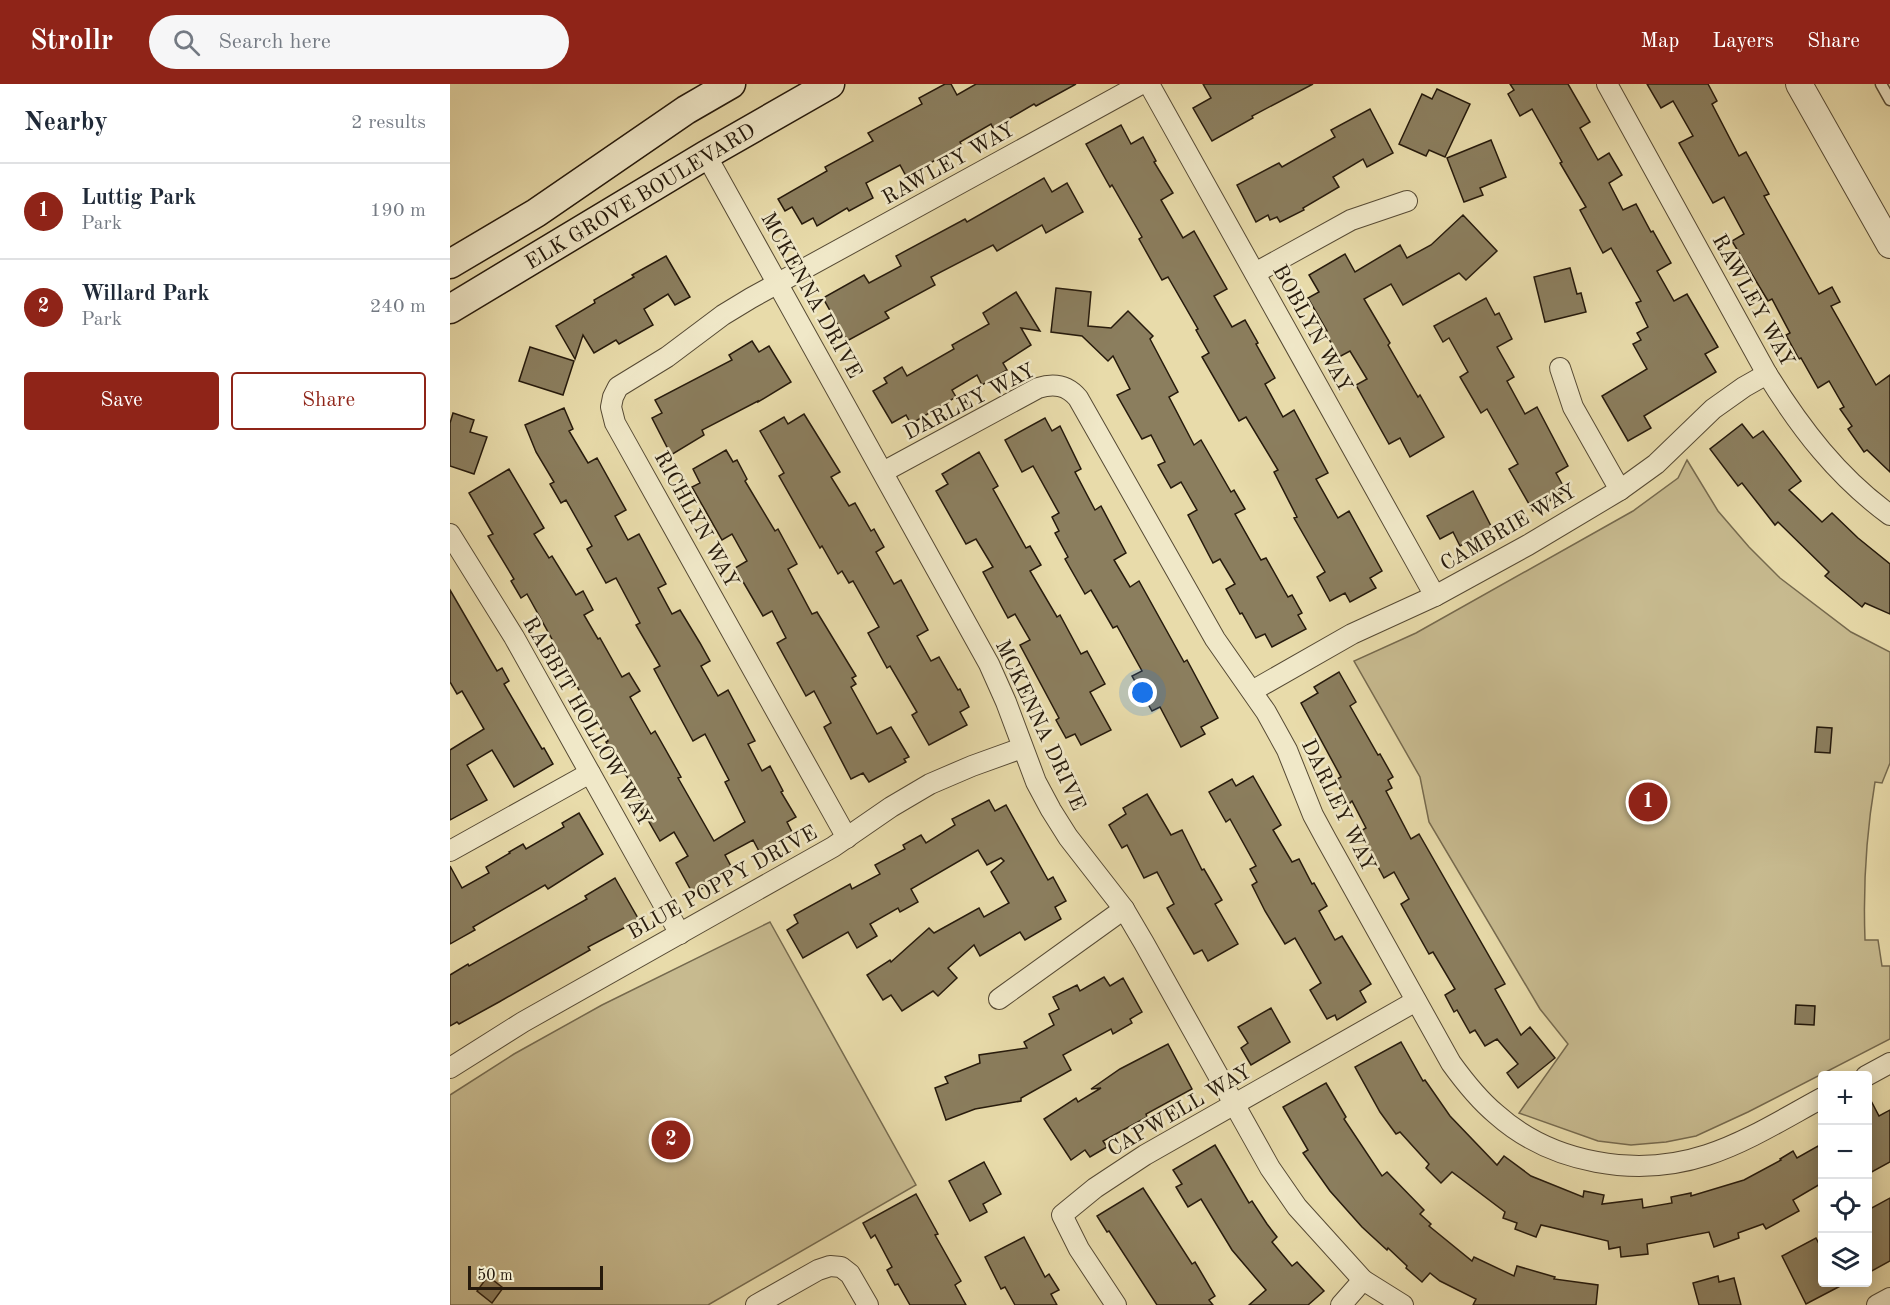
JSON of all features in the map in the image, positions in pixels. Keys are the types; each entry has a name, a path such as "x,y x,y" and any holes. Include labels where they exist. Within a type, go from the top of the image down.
{"main road":[{"name":"ELK GROVE BOULEVARD","path":"450,264 536,213 686,110 731,84"},
{"name":"ELK GROVE BOULEVARD","path":"450,309 706,155 830,84"}],"street":[{"name":"RAWLEY WAY","path":"778,283 1141,84"},
{"name":"BOBLYN WAY","path":"1149,84 1435,596"},
{"name":"RAWLEY WAY","path":"1607,84 1767,374 1790,411 1840,472 1890,515"},
{"path":"1799,84 1890,244"},
{"name":"MCKENNA DRIVE","path":"706,155 989,664 1041,791 1068,837 1124,909 1270,1168 1297,1207 1363,1280 1403,1305"},
{"path":"1255,273 1351,220 1407,201"},
{"name":"RICHLYN WAY","path":"778,283 723,315 667,357 622,383 615,391 611,407 615,423 847,838"},
{"path":"1560,368 1573,407 1620,490"},
{"name":"CAMBRIE WAY","path":"1252,691 1352,634 1435,596 1528,545 1620,490 1656,464 1713,409 1767,374"},
{"name":"DARLEY WAY","path":"883,472 1038,388 1055,385 1072,390 1215,639 1266,712 1287,750 1313,814 1450,1063 1488,1107 1526,1136 1557,1151 1603,1163 1638,1166 1673,1163 1708,1155 1818,1100"},
{"name":"RABBIT HOLLOW WAY","path":"450,534 514,638 680,934"},
{"name":"BLUE POPPY DRIVE","path":"450,1068 523,1022 847,838 891,807 930,784 1022,748"},
{"path":"450,851 590,773"},
{"path":"999,999 1124,909"},
{"name":"CAPWELL WAY","path":"1116,1305 1079,1249 1062,1215 1095,1188 1145,1155 1416,1001"},
{"path":"1872,1073 1890,1063"},
{"path":"756,1305 818,1270 830,1266 841,1268 850,1274 867,1305"},
{"path":"1341,1305 1363,1280"},
{"path":"1877,1305 1890,1298"}],"lane":[{"path":"1881,84 1890,100"}],"shaded area":[{"path":"1687,460 1718,511 1780,578 1851,632 1890,652 1890,763 1882,783 1875,782 1867,841 1864,900 1865,940 1878,940 1882,966 1890,966 1890,1039 1828,1071 1818,1071 1818,1076 1696,1136 1666,1142 1631,1145 1598,1141 1519,1113 1568,1044 1540,1009 1429,822 1420,777 1354,661 1416,633 1633,511 1678,478"},
{"path":"770,922 916,1185 708,1305 450,1305 450,1095 514,1054 602,1005"}],"building":[{"path":"945,84 951,84 957,95 976,84 1076,84 1036,106 1034,104 993,128 991,124 960,142 962,146 906,176 900,165 866,183 873,198 849,211 847,208 817,226 813,218 802,224 792,207 785,211 778,199 827,171 825,167 873,141 868,133 922,104 919,98"},
{"path":"1203,84 1313,84 1252,116 1253,118 1212,141 1193,108 1211,98"},
{"path":"1510,84 1568,84 1590,122 1580,128 1598,160 1609,153 1622,175 1609,183 1623,210 1636,204 1671,263 1657,271 1674,301 1687,294 1718,347 1705,354 1716,372 1644,416 1651,428 1628,441 1602,396 1647,369 1633,344 1641,340 1637,333 1648,327 1636,303 1641,301 1611,248 1603,253 1580,210 1586,207 1532,109 1520,116 1508,94 1514,90"},
{"path":"1647,84 1708,84 1717,101 1712,104 1739,156 1746,152 1769,194 1764,196 1819,294 1832,287 1840,302 1831,306 1876,385 1890,375 1890,472 1867,450 1864,452 1848,429 1852,426 1840,409 1844,407 1829,381 1818,388 1801,358 1799,359 1786,335 1790,333 1772,299 1768,301 1732,241 1744,234 1724,197 1713,203 1679,143 1693,136 1673,101 1661,108"},
{"path":"1437,89 1470,104 1445,157 1429,150 1426,156 1399,144 1422,94 1432,99"},
{"path":"1370,109 1393,153 1367,167 1363,159 1333,177 1339,187 1303,208 1304,210 1280,222 1277,217 1270,220 1268,215 1256,222 1237,185 1279,163 1282,167 1335,137 1331,130"},
{"path":"1121,125 1131,144 1143,137 1156,161 1154,162 1173,193 1161,200 1183,238 1194,231 1227,289 1214,296 1232,327 1245,320 1275,378 1265,384 1283,417 1294,410 1328,473 1316,479 1338,518 1349,511 1382,571 1370,578 1376,588 1350,602 1345,593 1330,601 1317,577 1325,572 1294,518 1297,517 1274,472 1278,470 1246,417 1239,421 1202,357 1209,353 1196,330 1198,329 1168,277 1162,280 1139,239 1142,237 1086,144"},
{"path":"1491,140 1506,177 1480,188 1483,195 1464,202 1447,158"},
{"path":"1044,178 1052,192 1067,183 1083,212 1046,233 1042,225 997,251 993,245 931,277 935,285 885,312 889,318 847,341 823,298 864,275 869,283 901,266 896,256 965,219 967,222"},
{"path":"1463,215 1497,251 1466,280 1459,273 1403,305 1391,284 1364,299 1418,397 1420,395 1444,437 1410,457 1400,438 1389,444 1356,385 1367,379 1350,351 1339,357 1325,332 1327,331 1308,298 1319,292 1309,275 1345,254 1355,272 1400,245 1407,258 1431,245"},
{"path":"666,256 690,297 675,305 668,294 644,309 653,325 619,344 616,340 594,353 583,335 575,359 556,326 595,303 594,300 634,277 632,275"},
{"path":"1570,268 1577,294 1581,293 1586,312 1545,322 1534,277"},
{"path":"1056,288 1091,292 1088,326 1111,328 1128,311 1153,336 1150,339 1178,392 1169,397 1194,445 1201,440 1231,492 1234,490 1245,509 1235,514 1261,560 1266,558 1288,597 1292,595 1302,613 1298,615 1306,629 1272,647 1265,634 1256,638 1226,589 1235,584 1220,559 1213,563 1188,515 1197,510 1181,482 1171,488 1158,465 1165,462 1151,435 1142,439 1117,395 1130,389 1113,356 1108,361 1082,336 1051,332"},
{"path":"1016,292 1040,331 1021,328 1031,345 1003,363 1007,370 982,385 977,375 952,390 956,397 911,424 906,415 892,423 873,391 887,383 884,378 902,367 907,376 954,349 952,345 989,324 983,313"},
{"path":"1486,298 1495,315 1499,313 1512,339 1497,347 1514,377 1507,381 1525,414 1537,407 1568,466 1556,473 1566,491 1533,511 1509,469 1518,464 1487,409 1481,413 1460,377 1468,372 1449,338 1443,342 1434,326"},
{"path":"752,341 759,352 769,346 791,382 758,402 702,430 704,435 671,455 652,418 662,413 655,400 732,360 729,355"},
{"path":"530,347 574,361 563,395 519,381"},
{"path":"564,408 573,429 569,431 588,463 597,458 626,510 615,516 628,540 639,534 666,584 658,588 672,614 680,610 710,661 701,666 718,696 728,690 755,741 748,744 762,771 770,766 783,791 781,792 796,817 787,822 793,834 760,853 753,840 725,855 733,870 693,894 676,863 688,856 674,832 660,841 636,803 641,800 606,742 608,741 571,676 569,678 559,661 563,659 527,594 521,598 511,581 514,579 488,536 493,534 469,493 509,469 544,528 534,534 549,558 552,556 576,595 583,591 593,610 584,615 622,677 629,673 640,691 630,697 651,734 655,731 681,777 678,778 714,841 745,822 725,782 729,780 705,734 693,741 654,669 660,666 636,625 640,623 616,578 606,583 587,549 592,546 566,500 561,503 550,484 554,482 536,452 525,425"},
{"path":"453,413 474,420 470,432 487,437 474,474 450,466 450,423"},
{"path":"804,414 840,472 831,477 849,506 855,503 871,531 874,529 884,547 876,552 894,584 901,580 928,630 917,636 931,661 939,657 969,707 960,712 967,725 929,745 912,715 917,712 890,666 887,668 868,633 879,627 853,581 849,583 842,571 838,574 822,546 820,548 779,476 784,473 760,431 784,417 788,424"},
{"path":"1045,418 1052,431 1060,426 1081,469 1075,472 1095,510 1101,506 1126,553 1114,560 1130,587 1139,581 1184,662 1187,660 1218,718 1201,727 1205,734 1181,747 1160,707 1152,711 1132,676 1142,671 1117,626 1113,628 1091,590 1085,594 1065,559 1068,557 1055,533 1059,531 1052,517 1059,513 1033,466 1022,472 1005,440"},
{"path":"1742,424 1753,438 1763,431 1801,481 1789,490 1822,522 1832,513 1890,564 1890,614 1865,603 1862,607 1825,576 1829,572 1778,522 1775,525 1742,483 1738,486 1710,449"},
{"path":"726,450 733,462 737,460 747,479 745,481 775,531 778,529 797,564 788,569 812,614 817,612 856,676 852,678 856,684 851,687 877,734 891,727 909,757 904,759 906,762 869,782 863,773 851,779 824,727 831,723 814,691 806,696 777,643 786,638 772,611 763,616 735,568 747,561 732,534 722,540 692,487 700,483 693,469"},
{"path":"979,452 998,486 993,489 1026,548 1030,546 1041,565 1030,571 1057,617 1060,615 1081,654 1087,651 1105,684 1090,692 1111,730 1081,745 1075,734 1066,738 1056,720 1059,718 1020,645 1030,640 1015,614 1008,618 983,572 993,567 976,539 966,544 936,491 948,484 942,474"},
{"path":"1473,491 1492,528 1460,546 1453,532 1440,539 1427,516"},
{"path":"450,590 497,671 502,668 509,681 504,684 553,764 514,787 492,750 467,765 487,800 450,820 450,750 484,729 462,691 457,694 450,682"},
{"path":"1339,672 1356,702 1350,706 1393,777 1388,780 1392,788 1386,791 1411,839 1419,834 1505,984 1495,989 1521,1035 1530,1027 1555,1058 1518,1088 1507,1073 1518,1064 1497,1039 1485,1046 1475,1030 1470,1033 1457,1010 1454,1012 1445,995 1455,989 1433,952 1429,954 1401,904 1409,899 1394,872 1384,878 1359,832 1366,828 1352,801 1349,804 1335,780 1341,777 1301,703 1318,693 1314,687"},
{"path":"1817,727 1832,728 1830,753 1815,752"},
{"path":"1253,776 1281,825 1273,830 1292,862 1299,859 1327,906 1319,911 1335,940 1342,936 1371,984 1360,991 1366,1002 1337,1020 1335,1015 1327,1019 1310,990 1321,983 1295,938 1285,944 1265,911 1252,885 1257,882 1250,869 1256,866 1230,819 1226,822 1209,792 1232,779 1236,786"},
{"path":"1147,794 1171,835 1182,830 1202,870 1204,869 1222,900 1215,904 1238,944 1208,961 1202,950 1194,954 1167,908 1174,904 1157,872 1144,878 1127,845 1122,848 1109,825 1126,814 1123,808"},
{"path":"989,800 995,811 1006,805 1048,880 1053,877 1066,901 1055,907 1061,919 1025,940 1020,932 980,956 974,945 948,968 957,978 938,996 933,991 902,1011 891,995 883,1000 867,975 890,960 891,962 929,928 934,933 979,908 984,917 1009,903 991,872 1004,861 1001,858 987,865 978,850 911,889 918,902 900,912 898,908 870,924 877,936 857,948 848,932 803,958 787,930 798,923 794,915 850,884 852,889 880,874 875,865 905,849 903,845 921,835 926,843 955,825 952,819"},
{"path":"579,813 603,854 548,889 545,885 473,927 475,930 450,944 450,866 462,888 489,873 486,867 509,852 523,844 526,849 564,827 562,823"},
{"path":"615,878 639,920 588,947 590,950 499,1002 459,1024 457,1022 450,1026 450,975 587,899 585,896"},
{"path":"1104,977 1110,986 1123,978 1142,1012 1130,1019 1132,1023 1113,1034 1111,1029 1063,1055 1071,1070 1021,1098 1021,1101 975,1109 946,1120 935,1088 948,1083 945,1077 980,1063 979,1055 1027,1048 1024,1042 1054,1025 1049,1014 1059,1009 1053,997 1077,985 1080,991"},
{"path":"1796,1005 1815,1006 1814,1025 1795,1024"},
{"path":"1271,1008 1290,1042 1251,1065 1241,1048 1248,1043 1238,1027"},
{"path":"1401,1042 1423,1081 1425,1080 1450,1116 1497,1165 1504,1156 1531,1176 1583,1197 1584,1191 1604,1195 1602,1204 1642,1199 1643,1208 1672,1203 1671,1197 1691,1193 1691,1196 1744,1180 1793,1151 1797,1158 1818,1146 1818,1185 1793,1200 1799,1211 1766,1229 1763,1224 1738,1233 1739,1238 1714,1247 1709,1232 1647,1244 1648,1254 1621,1257 1620,1247 1609,1249 1608,1241 1541,1225 1536,1237 1515,1229 1517,1223 1503,1218 1505,1212 1452,1172 1441,1183 1426,1168 1429,1164 1400,1132 1396,1134 1380,1112 1355,1067"},
{"path":"1168,1044 1192,1089 1103,1141 1107,1147 1090,1157 1085,1150 1071,1160 1044,1119 1076,1098 1078,1102 1101,1088 1091,1089 1120,1069"},
{"path":"1326,1083 1346,1117 1344,1119 1382,1176 1387,1172 1424,1210 1420,1214 1431,1224 1429,1226 1472,1261 1474,1257 1514,1276 1517,1266 1555,1277 1554,1279 1598,1285 1596,1305 1473,1305 1476,1299 1440,1281 1430,1273 1422,1282 1388,1248 1387,1250 1362,1227 1330,1191 1303,1153 1308,1150 1283,1107"},
{"path":"1872,1103 1879,1116 1890,1110 1890,1162 1872,1172"},
{"path":"1215,1145 1249,1203 1252,1201 1277,1237 1272,1242 1292,1266 1297,1262 1324,1291 1308,1305 1249,1305 1266,1290 1232,1250 1201,1199 1188,1207 1176,1187 1182,1184 1173,1170"},
{"path":"984,1162 1001,1194 983,1204 987,1212 970,1221 949,1181"},
{"path":"1143,1188 1192,1264 1195,1262 1215,1296 1209,1300 1213,1305 1157,1305 1097,1216"},
{"path":"916,1194 938,1234 935,1235 961,1281 955,1285 966,1305 910,1305 887,1270 892,1267 875,1235 871,1238 863,1223"},
{"path":"1890,1198 1890,1261 1872,1271 1872,1233 1872,1208"},
{"path":"1024,1237 1045,1277 1049,1274 1059,1290 1051,1294 1057,1305 1015,1305 1005,1287 1001,1289 985,1257"},
{"path":"1816,1238 1818,1242 1818,1287 1838,1287 1806,1304 1782,1256"},
{"path":"488,1276 503,1288 492,1303 477,1291"},
{"path":"1718,1276 1719,1282 1734,1278 1741,1305 1699,1305 1693,1283"}],"place":[{"name":"Luttig Park","path":"1648,802"},
{"name":"Willard Park","path":"671,1140"}]}
